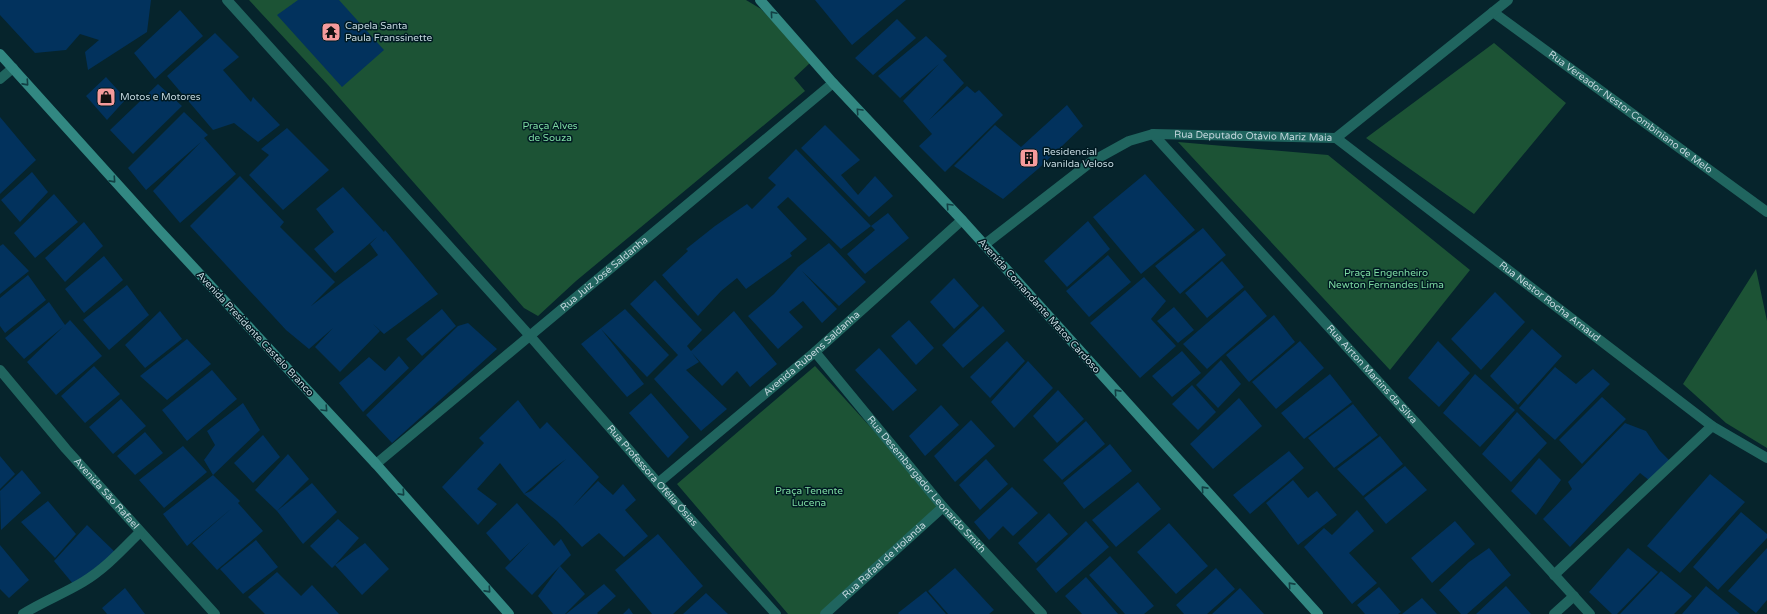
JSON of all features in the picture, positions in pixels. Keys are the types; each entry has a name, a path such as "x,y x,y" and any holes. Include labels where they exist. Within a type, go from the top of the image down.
{"main road":[{"name":"Avenida Comandante Matos Cardoso","path":"760,0 833,83 962,220 1318,614"},
{"name":"Avenida Presidente Castelo Branco","path":"0,54 158,229 376,464 509,614"}],"street":[{"path":"227,0 530,336"},
{"name":"Rua Deputado Otávio Mariz Maia","path":"984,245 1091,162 1129,141 1153,134 1336,138 1508,0"},
{"name":"Rua Vereador Nestor Combiniano de Melo","path":"1493,12 1767,212"},
{"path":"0,79 13,68"},
{"name":"Rua Juiz José Saldanha","path":"376,464 833,83"},
{"name":"Rua Airton Martins da Silva","path":"1153,134 1590,614"},
{"name":"Rua Nestor Rocha Arnaud","path":"1336,138 1712,426 1767,458"},
{"name":"Avenida Rubens Saldanha","path":"658,483 815,352 962,220"},
{"name":"Rua Professora Ofélia Ósias","path":"530,336 658,483 776,614"},
{"name":"Rua Desembargador Leonardo Smith","path":"815,352 943,507 1042,614"},
{"name":"Avenida São Rafael","path":"0,370 66,449 215,614"},
{"path":"1554,575 1712,426"},
{"name":"Rua Rafael de Holanda","path":"825,614 943,507"},
{"path":"23,614 37,605 77,585 100,570 140,532"},
{"path":"1554,614 1574,596"}],"green space":[{"name":"Praça Alves de Souza","path":"249,0 746,0 761,9 811,62 794,78 805,91 576,281 538,316 524,308 328,85"},
{"path":"1494,43 1566,103 1474,214 1366,138"},
{"name":"Praça Engenheiro Newton Fernandes Lima","path":"1178,142 1328,155 1470,270 1390,370"},
{"path":"1756,269 1767,321 1767,448 1726,423 1683,384"},
{"name":"Praça Tenente Lucena","path":"815,366 943,507 872,571 820,614 788,614 677,484"}],"building":[{"path":"0,0 151,0 147,32 88,70 85,52 99,40 80,34 66,50 35,53 0,15"},
{"name":"Capela Santa Paula Franssinette","path":"298,0 339,0 384,50 342,87 277,15"},
{"path":"815,0 906,0 852,45"},
{"path":"180,10 203,36 155,79 134,53"},
{"path":"897,19 916,38 873,75 855,58"},
{"path":"215,33 239,57 223,70 251,102 253,97 280,125 258,142 234,123 213,130 167,76"},
{"path":"926,36 947,56 943,60 964,83 929,120 967,86 975,93 979,90 1003,115 945,172 919,146 932,134 903,101 939,64 900,98 878,76"},
{"name":"Motos e Motores","path":"106,77 126,99 107,120 86,96"},
{"path":"158,84 182,106 133,154 110,130"},
{"name":"Residencial Ivanilda Veloso","path":"1067,105 1083,126 1038,169 1003,199 954,166 995,125 1021,147"},
{"path":"184,112 208,135 204,138 236,174 180,223 153,191 201,142 146,190 128,168"},
{"path":"0,117 36,160 0,194"},
{"path":"825,125 860,160 841,175 858,195 875,176 893,196 869,217 801,148"},
{"path":"287,128 329,170 283,210 249,175 269,155 261,149"},
{"path":"796,149 871,226 841,249 788,197 777,207 807,239 790,253 792,256 746,289 737,278 721,291 698,316 662,275 688,251 686,249 715,226 747,204 752,209 776,185 768,178"},
{"path":"32,172 48,192 20,222 1,200"},
{"path":"1145,174 1195,230 1141,274 1093,217"},
{"path":"240,176 284,222 280,227 335,282 311,306 378,255 370,244 377,237 335,273 314,249 334,232 316,209 343,187 384,232 385,230 438,294 384,334 373,324 380,331 340,372 315,347 333,328 309,349 286,330 190,226"},
{"path":"54,194 78,222 35,258 14,233"},
{"path":"888,213 909,238 865,274 847,254 875,230 871,226"},
{"path":"1088,221 1110,249 1067,287 1044,261"},
{"path":"84,222 103,246 65,282 45,258"},
{"path":"1203,228 1226,255 1180,294 1155,266"},
{"path":"829,243 866,282 839,306 802,271 837,309 822,323 803,301 789,312 803,327 778,349 748,316 774,294 798,267"},
{"path":"3,244 29,271 0,294 0,246"},
{"path":"1108,255 1131,282 1089,317 1066,291"},
{"path":"104,256 123,280 84,313 65,289"},
{"path":"1222,261 1244,287 1207,318 1185,293"},
{"path":"28,275 46,300 5,333 0,326 0,298"},
{"path":"1144,277 1166,301 1151,319 1176,346 1140,378 1090,323"},
{"path":"954,278 979,306 954,329 930,302"},
{"path":"655,280 702,330 687,346 691,351 734,311 777,364 750,387 737,371 722,386 692,353 699,362 686,370 727,409 701,431 654,379 678,355 630,304"},
{"path":"127,285 149,315 109,350 83,320"},
{"path":"1245,290 1267,316 1207,369 1183,344"},
{"path":"1495,292 1525,322 1481,370 1451,339"},
{"path":"49,302 65,325 70,320 102,356 56,395 27,362 63,327 24,359 5,338"},
{"path":"983,306 1005,331 963,368 942,345"},
{"path":"1174,307 1194,330 1178,343 1157,321"},
{"path":"442,309 456,326 422,356 406,339"},
{"path":"625,309 669,355 647,377 601,329 644,384 627,397 581,344"},
{"path":"160,311 182,339 145,368 125,345"},
{"path":"1274,315 1295,342 1249,382 1226,355"},
{"path":"909,320 934,348 916,365 891,336"},
{"path":"468,323 497,349 392,443 366,415 458,326"},
{"path":"1532,329 1562,356 1518,405 1490,376"},
{"path":"187,339 211,364 167,400 140,376"},
{"path":"1007,341 1025,361 990,398 970,377"},
{"path":"1300,341 1324,368 1276,409 1252,382"},
{"path":"1438,341 1470,373 1439,407 1408,378"},
{"path":"879,348 917,390 893,411 855,370"},
{"path":"1182,351 1201,373 1172,397 1152,376"},
{"path":"399,356 409,368 363,412 339,383 369,357 385,371"},
{"path":"1221,360 1241,384 1218,408 1196,385"},
{"path":"1028,361 1053,388 1014,428 991,402"},
{"path":"94,366 120,394 85,423 61,396"},
{"path":"1555,367 1576,384 1593,369 1610,384 1555,440 1519,408"},
{"path":"212,370 237,399 187,441 162,410"},
{"path":"1330,374 1352,402 1304,439 1281,413"},
{"path":"1475,374 1515,410 1480,447 1443,413"},
{"path":"1192,385 1216,412 1198,430 1172,404"},
{"path":"1058,390 1084,419 1057,443 1033,416"},
{"path":"651,393 689,437 668,458 629,413"},
{"path":"1602,397 1626,419 1582,464 1559,440"},
{"path":"1239,398 1262,426 1213,469 1190,444"},
{"path":"121,399 146,426 113,454 89,427"},
{"path":"518,400 540,429 547,422 599,477 573,506 598,481 613,495 623,484 636,500 625,510 648,536 624,557 599,533 582,547 557,521 524,494 500,463 477,489 497,504 478,525 442,487 484,443 479,438","holes":["566,459 531,491 524,494"]},
{"path":"243,403 260,430 213,475 204,460 215,445 207,431"},
{"path":"1353,404 1378,435 1334,468 1308,438"},
{"path":"941,405 959,425 925,456 909,436"},
{"path":"1517,412 1547,443 1511,482 1482,454"},
{"path":"971,420 995,446 955,482 934,456"},
{"path":"1086,421 1105,444 1062,480 1043,460"},
{"path":"1625,423 1646,431 1659,450 1671,462 1650,481 1640,473 1570,547 1543,519 1572,489 1568,482"},
{"path":"145,432 163,453 135,475 117,456"},
{"path":"263,435 280,457 253,483 234,463"},
{"path":"1380,436 1403,464 1363,496 1337,469"},
{"path":"1110,444 1132,471 1084,509 1063,483"},
{"path":"183,446 207,472 164,508 139,480"},
{"path":"1289,451 1304,468 1250,514 1233,495"},
{"path":"288,454 309,479 277,511 255,490"},
{"path":"0,456 15,474 0,489"},
{"path":"1539,458 1561,480 1536,515 1511,491"},
{"path":"986,459 1008,484 980,510 959,485"},
{"path":"1405,466 1427,490 1386,524 1364,498"},
{"path":"22,470 41,493 1,530 0,491"},
{"path":"1710,474 1745,502 1680,573 1647,546"},
{"path":"213,475 240,501 238,503 263,531 217,570 192,543 232,508 187,546 163,514"},
{"path":"1293,480 1308,498 1317,491 1337,515 1298,545 1266,503"},
{"path":"1138,482 1161,509 1116,547 1092,520"},
{"path":"312,483 337,512 303,544 277,511"},
{"path":"1012,487 1038,513 1013,536 1003,526 989,540 974,522"},
{"path":"48,501 76,534 55,558 21,522"},
{"path":"517,503 554,546 561,539 571,555 532,595 505,568 530,542 510,561 486,533"},
{"path":"1357,510 1374,531 1349,553 1377,583 1352,604 1304,547 1324,528 1332,535"},
{"path":"1741,512 1767,534 1767,538 1718,590 1693,567"},
{"path":"1049,513 1068,534 1036,563 1018,543"},
{"path":"338,519 359,538 332,568 310,546"},
{"path":"1086,521 1109,547 1056,593 1036,569"},
{"path":"1455,521 1475,544 1432,583 1411,558"},
{"path":"1169,523 1208,566 1176,594 1137,552"},
{"path":"87,525 115,552 74,585 54,561"},
{"path":"658,534 703,586 673,614 652,614 615,570"},
{"path":"256,540 278,567 243,594 220,569"},
{"path":"365,543 389,569 362,595 335,565"},
{"path":"0,545 29,580 9,598 0,589"},
{"path":"1489,548 1511,575 1467,614 1461,614 1439,590 1469,562"},
{"path":"1628,548 1658,572 1617,614 1612,614 1589,592"},
{"path":"1767,548 1767,600 1756,613 1728,591"},
{"path":"1110,556 1154,606 1144,614 1125,614 1089,575"},
{"path":"560,566 585,594 565,614 553,614 538,596"},
{"path":"955,568 994,610 989,614 948,614 928,591"},
{"path":"1216,568 1235,589 1207,614 1184,614 1176,605"},
{"path":"1661,571 1692,596 1674,614 1620,614"},
{"path":"277,572 301,596 312,585 339,614 265,614 248,597"},
{"path":"1086,577 1118,614 1082,614 1065,596"},
{"path":"604,584 616,596 597,613 598,614 566,614"},
{"path":"1506,586 1531,614 1476,614"},
{"path":"1706,586 1740,614 1682,614"},
{"path":"1379,587 1401,612 1398,614 1365,614 1357,605"},
{"path":"125,588 145,614 107,614 102,608"},
{"path":"1240,588 1264,614 1212,614"},
{"path":"926,591 946,614 898,613"},
{"path":"706,593 728,614 683,614"},
{"path":"1422,598 1437,614 1402,614"},
{"path":"629,608 633,614 623,614"}],"place":[{"name":"Capela Santa Paula Franssinette","path":"331,32"},
{"name":"Motos e Motores","path":"106,97"},
{"name":"Residencial Ivanilda Veloso","path":"1029,158"}]}
